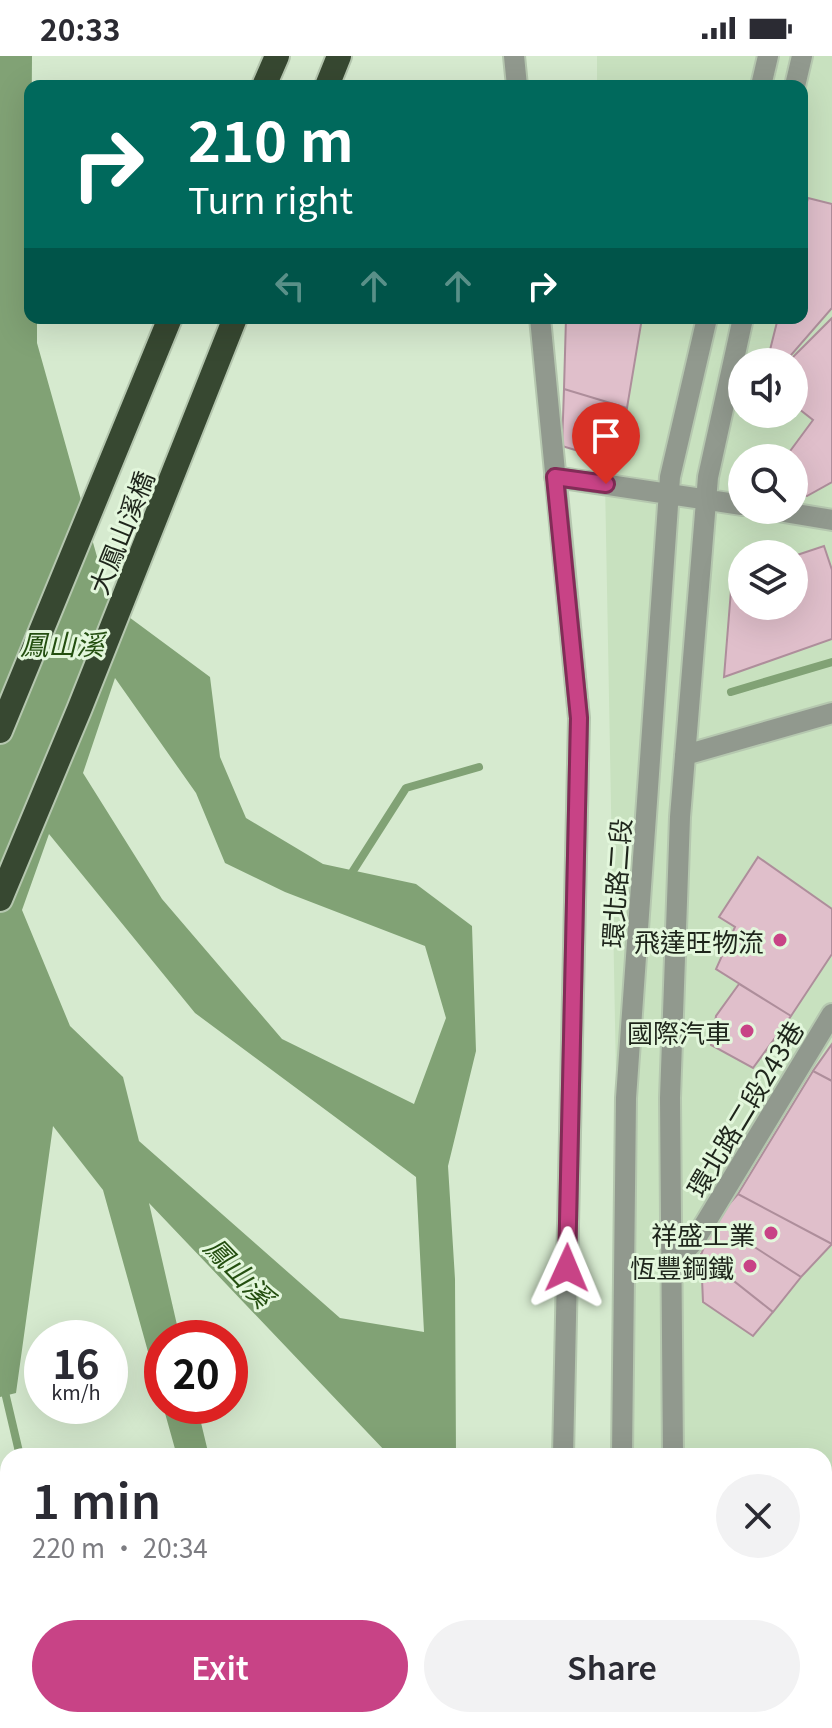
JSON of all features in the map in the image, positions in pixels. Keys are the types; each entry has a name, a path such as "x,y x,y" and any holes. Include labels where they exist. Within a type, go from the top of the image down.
{"highway":[{"path":"267,80 277,56"},
{"path":"329,80 339,56"},
{"name":"大鳳山溪橋","path":"0,731 168,324"},
{"name":"大鳳山溪橋","path":"0,899 233,324"}],"street":[{"path":"514,56 516,80"},
{"path":"762,80 768,56"},
{"path":"796,80 802,56"},
{"path":"541,324 579,718 563,1448"},
{"name":"環北路二段","path":"622,1448 626,1098 670,477 706,324"},
{"path":"673,1448 670,1098 680,817 708,477 742,324"},
{"path":"555,477 728,503"},
{"path":"808,516 832,520"},
{"path":"685,755 832,713"},
{"name":"環北路二段243巷","path":"671,1266 695,1240 832,1014"}],"shaded area":[{"path":"597,56 832,56 832,1448 623,1448 602,324 808,324 808,80 597,80"}],"water":[{"name":"鳳山溪","path":"0,56 32,56 32,80 24,80 24,324 37,324 37,343 110,603 210,677 220,757 246,818 323,864 416,884 472,926 476,1051 448,1166 455,1279 456,1448 382,1448 149,1203 176,1320 144,1320 144,1337 103,1190 53,1126 16,1393 0,1397","holes":["115,678 196,793 225,863 285,892 425,946 446,1018 414,1104 282,1039 162,899 83,773","49,834 195,1013 416,1177 424,1332 340,1318 139,1141 123,1077 70,1026 22,910"]},
{"path":"168,1424 201,1424 207,1448 175,1448"}],"building":[{"path":"808,198 832,204 832,308 797,348 770,348 776,324 808,324"},
{"path":"832,318 832,482 808,495 808,444 795,444 813,420 808,416 808,348 802,348"},
{"path":"566,324 641,324 627,408 564,389"},
{"path":"564,389 627,408 618,463 562,446"},
{"path":"824,546 832,570 832,639 724,677 729,620 808,620 808,551"},
{"name":"飛達旺物流","path":"758,857 832,909 832,954 791,1016 716,969 735,927 719,917"},
{"name":"國際汽車","path":"739,984 791,1016 753,1068 711,1045 716,1016"},
{"path":"832,1044 832,1081 813,1071"},
{"path":"813,1071 832,1081 832,1244 738,1194"},
{"name":"祥盛工業","path":"738,1194 832,1244 801,1277 714,1221"},
{"name":"恆豐鋼鐵","path":"714,1221 801,1277 773,1312 701,1255"},
{"path":"701,1255 773,1312 753,1336 703,1302"}],"waterway":[{"path":"731,692 832,662"},
{"path":"353,871 406,788 479,767"},
{"path":"0,1371 18,1448"}],"place":[{"name":"飛達旺物流","path":"780,940"},
{"name":"國際汽車","path":"747,1031"},
{"name":"祥盛工業","path":"771,1233"},
{"name":"恆豐鋼鐵","path":"750,1266"}],"route":[{"path":"567,1268 579,718 555,477 606,484"}]}
